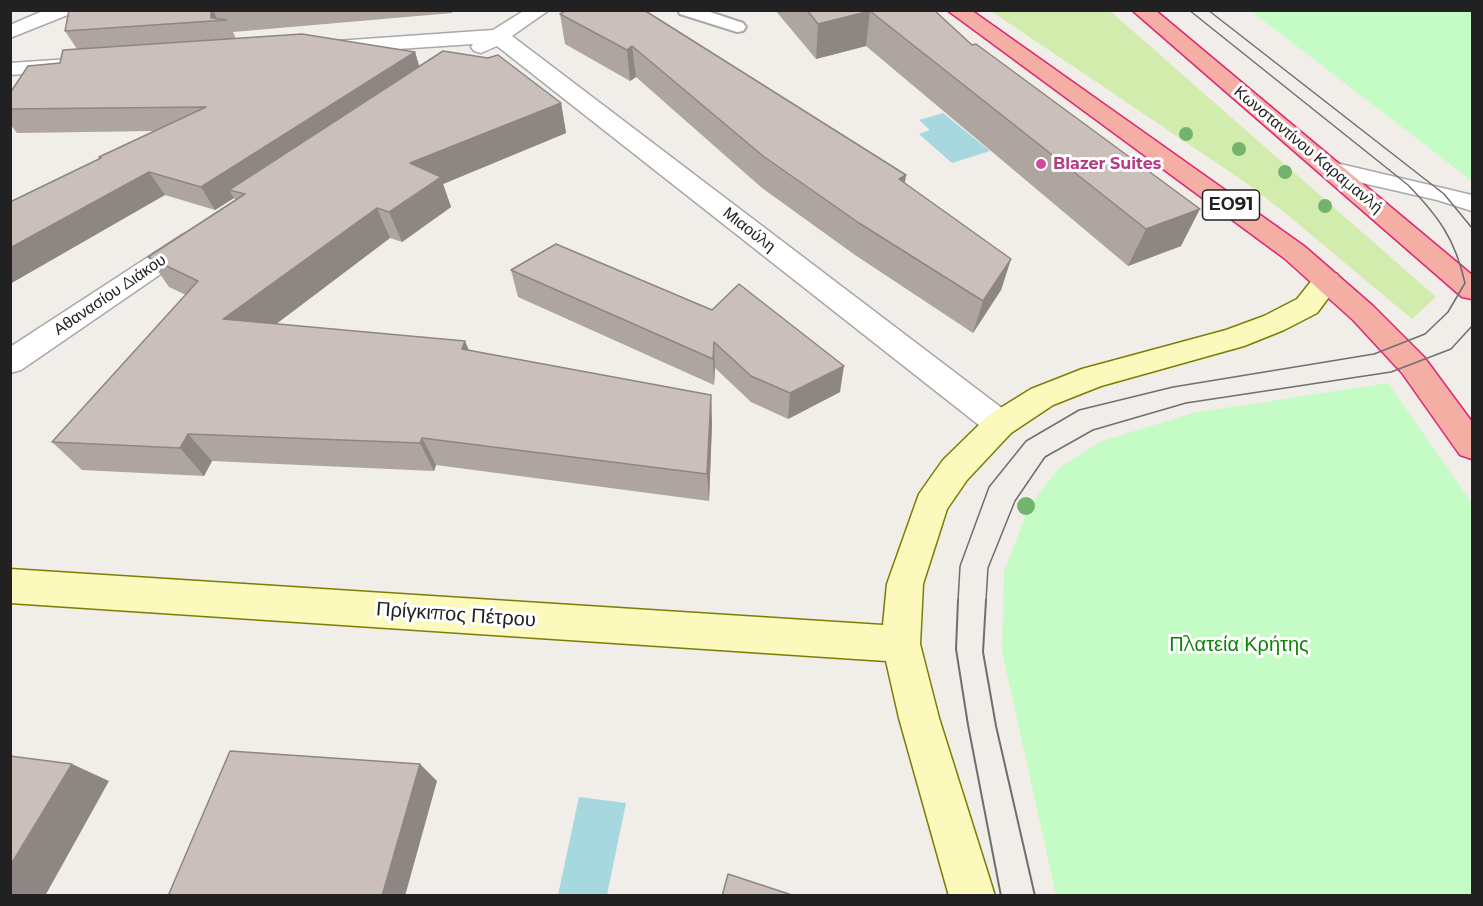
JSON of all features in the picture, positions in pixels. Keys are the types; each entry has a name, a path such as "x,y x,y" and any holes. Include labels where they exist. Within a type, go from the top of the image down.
{"highway":[{"name":"ΕΟ91","path":"957,10 1255,222 1327,281 1363,313 1413,366 1471,441"},
{"name":"Κωνσταντίνου Καραμανλή","path":"1142,10 1473,290"}],"main road":[{"path":"972,896 919,718 901,644 905,584 931,504 956,470 1000,424 1042,397 1093,377 1234,339 1274,323 1307,306 1327,281"},
{"name":"Πρίγκιπος Πέτρου","path":"10,586 901,644"}],"street":[{"path":"10,32 63,10"},
{"path":"458,62 539,10"},
{"path":"308,49 498,36"},
{"name":"Μιαούλη","path":"498,36 1000,424"},
{"path":"10,69 94,63"},
{"path":"1332,169 1444,194 1473,203"},
{"name":"Αθανασίου Διάκου","path":"10,362 210,229"}],"lane":[{"path":"686,10 737,27"}],"green space":[{"path":"991,11 1110,11 1436,297 1412,319 1284,212 1242,180"},
{"path":"1251,11 1472,11 1472,181"},
{"name":"Πλατεία Κρήτης","path":"1388,383 1472,503 1472,895 1056,895 1002,651 1004,572 1029,507 1059,468 1102,441 1193,413"}],"water":[{"path":"943,113 990,151 952,163 919,134 930,130 919,120"},
{"path":"579,797 626,803 607,895 558,895"}],"building":[{"path":"69,10 211,10 211,18 227,20 65,31"},
{"path":"567,10 644,10 906,175 899,179 1011,259 983,301 859,223 763,156 632,46 627,50 560,14"},
{"path":"807,10 934,10 972,45 976,44 1200,209 1146,229 870,11 818,24"},
{"path":"302,34 415,52 201,187 149,172 10,248 10,202 206,107 10,109 10,93 28,66 60,63 63,50"},
{"path":"443,51 488,58 498,55 561,103 410,163 441,177 389,212 377,208 223,319 465,341 462,349 711,395 707,474 422,438 420,443 188,434 180,448 52,442 198,281 148,257 245,194 229,190"},
{"path":"556,244 712,310 739,284 844,366 790,393 751,376 714,342 713,359 511,270"},
{"path":"230,751 420,764 382,896 168,896"},
{"path":"10,756 72,764 10,866"},
{"path":"728,874 792,895 792,896 722,896"}],"tram line":[{"path":"958,601 960,566 989,487 1026,441 1079,410 1173,387 1374,354 1425,334 1448,312 1465,283 1451,241 1437,218 1408,185 1189,10"},
{"path":"1208,10 1444,194 1472,228"},
{"path":"986,601 988,568 1015,501 1045,457 1093,430 1186,403 1391,372 1451,349 1472,326"},
{"path":"958,600 956,649 968,725 1001,896"},
{"path":"986,600 983,652 996,726 1035,896"}],"place":[{"name":"Blazer Suites","path":"1041,164"}]}
